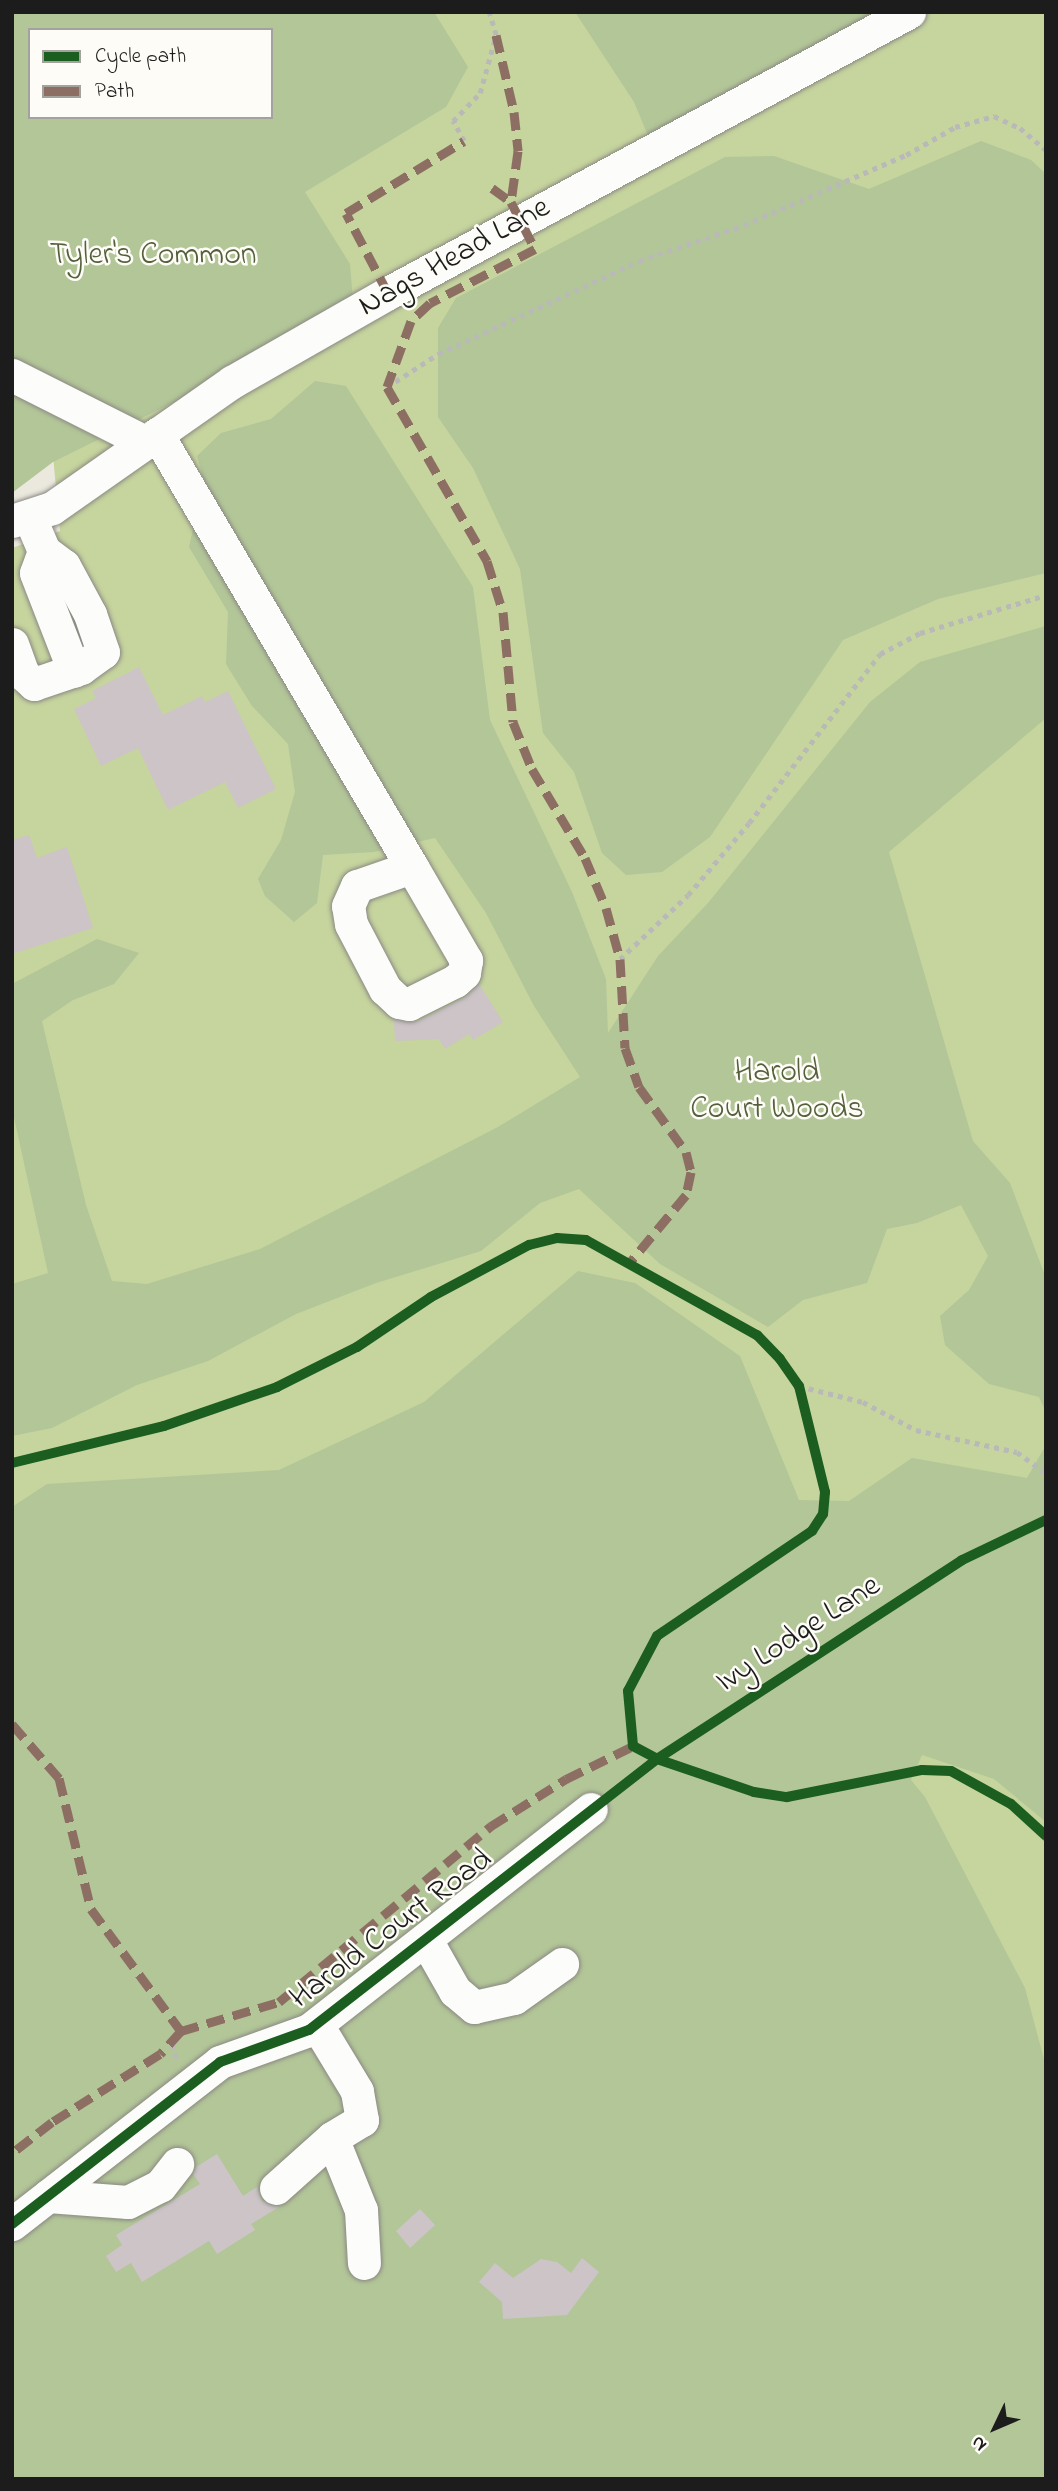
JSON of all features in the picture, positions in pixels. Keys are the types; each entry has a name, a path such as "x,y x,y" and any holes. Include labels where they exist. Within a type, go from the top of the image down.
{"street":[{"name":"Nags Head Lane","path":"21,518 52,508 232,382 388,293 909,12"},
{"path":"12,374 151,438 412,867"},
{"path":"12,644 23,674 34,684 74,671 97,659 104,644 64,566 44,551 21,518"},
{"name":"Harold Court Road","path":"12,2224 220,2062 317,2025 591,1809"},
{"path":"426,1940 455,1991 474,2007 514,1998 562,1964"},
{"path":"276,2188 332,2138 362,2120 357,2091 317,2025"},
{"path":"332,2138 361,2210 364,2263"},
{"path":"48,2196 128,2202 160,2186 177,2164"}],"path":[{"path":"464,141 453,121 480,93 496,35 489,12"},
{"path":"387,387 438,355 627,266 744,225 906,155 955,127 994,116 1020,128 1046,150"},
{"path":"620,959 688,895 880,654 920,633 1046,595"},
{"path":"796,1382 802,1399"},
{"path":"796,1382 863,1402 916,1430 1017,1452 1046,1473"}],"green space":[{"name":"Harold Court Woods","path":"12,12 1046,12 1046,2479 12,2479 12,548 60,531"},
{"name":"Tyler's Common","path":"12,12 434,12 468,67 446,107 305,192 350,264 354,313 53,462 12,493"},
{"path":"575,12 884,12 654,150 634,102"},
{"path":"981,141 1031,160 1046,174 1046,573 938,599 843,640 710,837 662,872 626,875 602,853 574,772 543,733 520,569 473,468 438,417 438,328 456,298 725,157 774,156 869,189"},
{"name":"Harold Court Woods","path":"315,381 346,386 473,587 490,720 572,892 606,979 608,1033 658,956 708,903 870,702 920,662 1046,626 1046,718 889,852 973,1141 1010,1183 1046,1278 1046,1412 1039,1397 989,1384 945,1345 940,1316 969,1290 988,1256 961,1205 917,1223 887,1229 867,1283 803,1300 768,1327 660,1264 579,1189 540,1203 481,1251 376,1283 296,1314 208,1361 137,1385 52,1428 12,1436 12,1284 48,1273 12,1108 12,984 97,939 139,953 114,984 73,1000 42,1021 86,1205 112,1281 147,1284 260,1249 498,1127 580,1077 534,1006 486,913 435,838 374,852 323,855 317,903 294,922 265,896 258,879 281,840 295,792 288,744 252,706 226,664 228,612 189,547 204,481 197,456 221,433 271,419"},
{"path":"578,1271 635,1283 740,1356 799,1500 849,1501 912,1458 1027,1478 1046,1445 1046,1822 994,1779 922,1755 911,1780 925,1797 1025,1988 1046,2067 1046,2479 12,2479 12,1507 47,1484 279,1470 424,1402"}],"building":[{"path":"139,667 163,715 202,696 205,702 228,691 276,789 238,808 225,782 168,810 138,748 101,766 74,709 96,698 92,691"},
{"path":"29,835 37,858 67,847 93,928 12,954 12,840"},
{"path":"479,984 503,1022 473,1040 469,1034 445,1049 439,1039 395,1041 394,1020 418,1021 464,998"},
{"path":"217,2154 243,2196 257,2187 262,2201 279,2207 251,2224 255,2230 217,2254 209,2241 142,2282 131,2263 116,2272 106,2256 122,2245 116,2235 200,2184 193,2174 196,2167"},
{"path":"420,2209 435,2225 410,2248 396,2231"},
{"path":"582,2258 599,2272 567,2315 503,2319 502,2302 479,2282 495,2263 513,2278 541,2259 557,2262 571,2273"}],"marked path":[{"path":"496,35 514,112 518,151 511,202 535,249 430,303 411,321 387,387 487,561 503,612 513,722 532,769 585,858 606,908 620,959 625,1048 639,1087 686,1152 691,1172 686,1195 631,1261"},
{"path":"388,293 346,213 464,141"},
{"path":"492,188 511,202"},
{"path":"12,1724 59,1778 91,1909 181,2031 160,2054 52,2122 12,2153"},
{"path":"181,2031 279,2002 491,1826 566,1779 633,1746"}],"cycle path":[{"path":"12,1463 164,1426 277,1387 357,1347 431,1297 529,1245 557,1238 586,1240 757,1335 780,1359 799,1386 825,1492 823,1514 812,1531 657,1636 628,1691 633,1746 657,1759 754,1792 787,1797 922,1770 951,1771 1011,1804 1046,1836"},
{"name":"Ivy Lodge Lane","path":"12,2224 220,2062 309,2030 657,1759 962,1560 1046,1520"}]}
